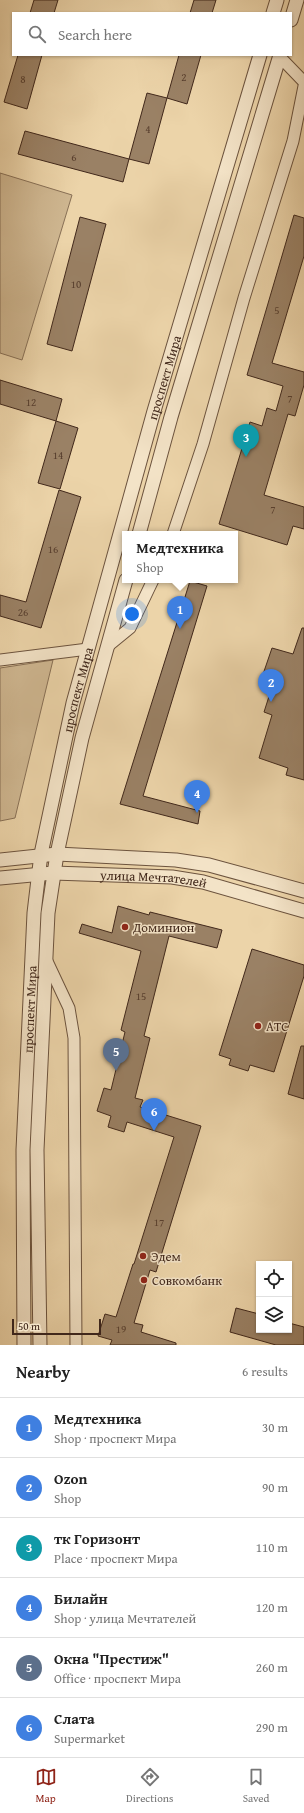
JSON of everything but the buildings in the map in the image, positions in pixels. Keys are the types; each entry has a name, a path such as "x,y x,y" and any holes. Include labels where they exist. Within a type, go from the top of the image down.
{"street":[{"path":"273,12 277,0"},
{"path":"292,17 298,0"},
{"name":"проспект Мира","path":"24,1345 23,1150 37,874 73,703 154,411 260,56"},
{"path":"280,56 304,82"},
{"name":"проспект Мира","path":"140,531 173,410 280,56"},
{"path":"174,531 203,444 244,298 293,141 304,86"},
{"name":"проспект Мира","path":"40,1345 37,1150 48,913 53,873 82,738 125,583"},
{"path":"108,646 130,628 152,583"},
{"path":"0,660 88,649"},
{"name":"улица Мечтателей","path":"0,860 41,854 57,854 176,860 209,865 304,891"},
{"name":"улица Мечтателей","path":"0,878 53,873 172,877 203,882 304,911"},
{"path":"46,959 69,1008 74,1038 76,1345"}],"shaded area":[{"path":"0,173 72,195 22,360 0,353"},
{"path":"53,660 15,818 0,821 0,668"}],"place":[{"name":"тк Горизонт","path":"246,457"},
{"name":"Медтехника","path":"180,629"},
{"name":"Ozon","path":"271,702"},
{"name":"Билайн","path":"197,813"},
{"name":"Доминион","path":"125,927"},
{"name":"АТС","path":"258,1026"},
{"name":"Окна \"Престиж\"","path":"116,1071"},
{"name":"Слата","path":"154,1131"},
{"name":"Эдем","path":"143,1256"},
{"name":"Совкомбанк","path":"144,1280"}]}
